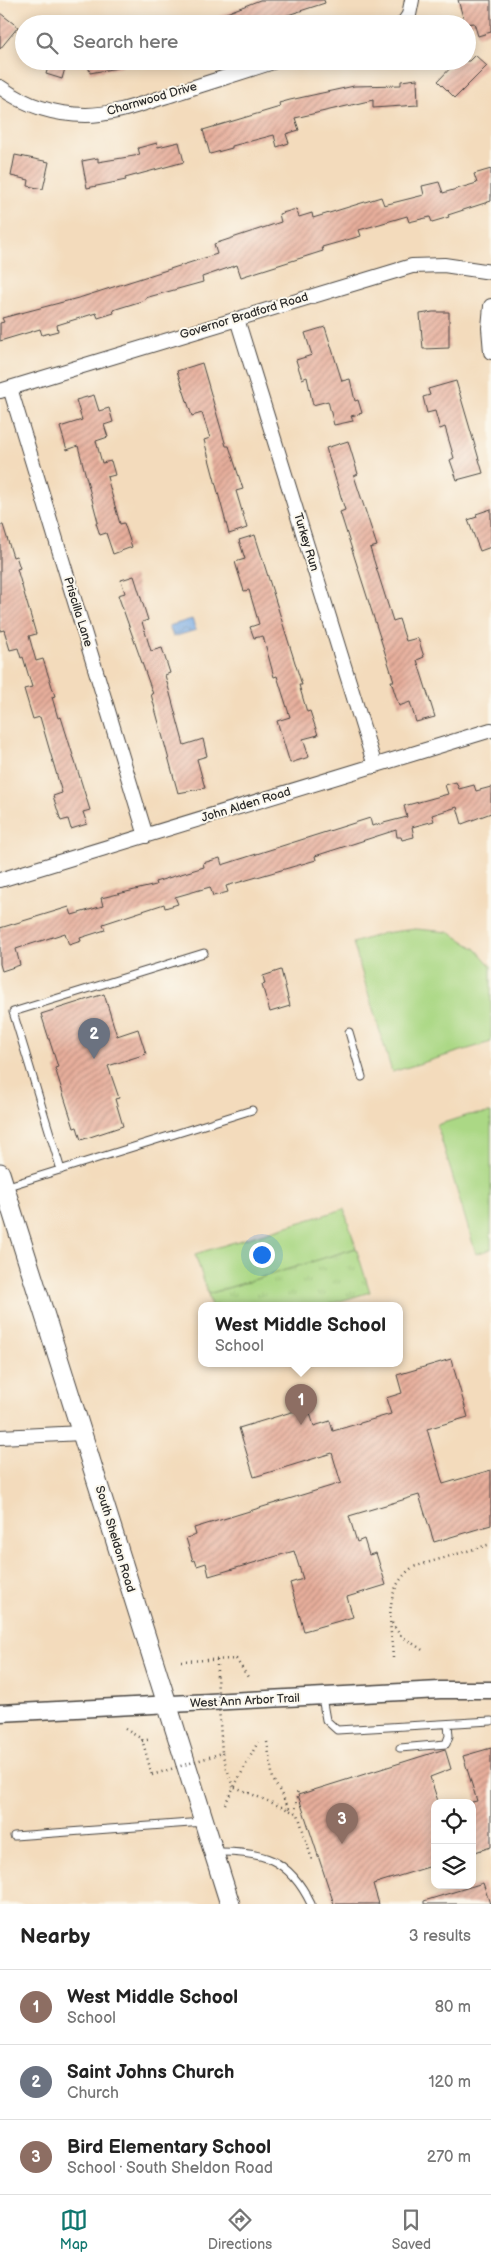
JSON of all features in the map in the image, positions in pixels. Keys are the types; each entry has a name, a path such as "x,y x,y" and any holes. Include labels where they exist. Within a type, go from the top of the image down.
{"main road":[{"name":"South Sheldon Road","path":"2,1180 166,1706 230,1904"}],"street":[{"path":"407,15 412,0"},
{"name":"Charnwood Drive","path":"0,87 35,106 55,112 101,114 246,70"},
{"name":"Governor Bradford Road","path":"5,390 412,266 444,265 491,272"},
{"path":"491,306 489,328 491,352"},
{"name":"Turkey Run","path":"237,319 375,766"},
{"name":"Priscilla Lane","path":"5,390 146,836"},
{"name":"John Alden Road","path":"0,880 491,730"},
{"path":"0,1437 82,1433"},
{"name":"West Ann Arbor Trail","path":"0,1713 166,1706 440,1690 491,1690"}],"lane":[{"path":"61,1170 12,1012 204,953"},
{"path":"349,1032 362,1077"},
{"path":"2,1180 61,1170 252,1110"},
{"path":"322,1696 326,1720 338,1730 491,1721"},
{"path":"400,1748 446,1744 449,1736 448,1724"},
{"path":"14,1836 204,1822"},
{"path":"214,1852 252,1853 276,1862 288,1870 303,1887 310,1904"}],"path":[{"path":"393,1658 392,1594 404,1574 413,1567 491,1544"},
{"path":"391,1622 400,1635 424,1651"},
{"path":"217,1659 222,1753 234,1787 298,1814 312,1860"},
{"path":"182,1661 236,1659 248,1677"},
{"path":"125,1728 142,1738 152,1775 222,1753"},
{"path":"143,1743 151,1739"},
{"path":"226,1804 258,1742"},
{"path":"267,1742 273,1779 290,1811"},
{"path":"294,1813 298,1789"}],"green space":[{"path":"415,929 449,932 476,949 491,966 491,1042 392,1072 353,943 384,933"},
{"path":"491,1113 491,1249 476,1254 437,1125 468,1115"},
{"path":"344,1209 356,1248 208,1294 195,1254"},
{"path":"356,1248 370,1292 337,1302 210,1302 208,1294"}],"water":[{"path":"192,619 196,630 173,637 169,626"}],"building":[{"path":"260,0 324,0 325,3 288,15 221,15"},
{"path":"458,0 491,0 491,32 478,36 476,15 462,15"},
{"path":"0,13 15,25 15,31 0,49"},
{"path":"476,56 487,66 455,98 438,81 448,70 476,70"},
{"path":"47,70 64,70 62,79 46,74"},
{"path":"89,70 106,70 90,73"},
{"path":"417,79 418,105 373,108 373,100 295,118 299,130 286,134 289,143 277,147 274,135 210,154 203,130 280,107 279,103 290,100 354,86 401,85 401,81"},
{"path":"179,142 184,162 125,178 126,180 87,188 82,161 98,158 98,162 140,155 138,148 157,143 158,147"},
{"path":"15,155 49,162 43,189 28,186 29,180 11,176"},
{"path":"491,169 491,201 448,215 449,217 432,222 430,217 409,222 407,216 359,230 361,236 322,247 323,251 241,277 237,265 202,277 203,282 145,298 145,300 113,310 114,313 98,318 96,313 57,325 58,331 42,335 40,329 0,341 0,323 4,322 2,318 82,297 217,254 214,244 281,222 279,214 296,209 299,217 312,213 313,218 381,197 384,205 424,195 422,186 439,182 443,193 477,183 474,174"},
{"path":"449,312 449,348 423,349 420,314"},
{"path":"325,327 342,381 350,379 355,401 358,400 362,413 351,416 353,421 334,425 328,401 313,405 307,377 302,379 296,360 312,355 305,333"},
{"path":"202,363 226,446 229,446 243,489 236,491 247,528 229,534 204,440 210,438 202,413 192,416 177,371"},
{"path":"456,381 483,473 457,480 450,460 454,458 445,427 440,429 435,411 427,413 423,397 430,395 428,389"},
{"path":"94,395 99,411 109,408 113,422 104,425 108,437 96,441 102,463 111,461 115,475 107,477 120,524 124,523 132,547 113,554 106,533 100,535 96,523 98,522 78,446 67,450 60,427 82,420 76,400"},
{"path":"348,441 358,474 354,476 377,546 370,548 393,621 399,619 406,641 418,638 424,657 417,660 435,717 416,722 410,702 399,706 391,681 394,681 340,512 345,510 326,448"},
{"path":"491,509 491,547 480,551 468,520 477,517 476,514"},
{"path":"0,525 3,525 13,557 16,556 20,568 17,569 36,634 29,636 36,661 43,659 55,696 52,697 58,718 61,717 90,810 83,812 87,824 71,829 68,819 61,821 53,796 62,793 40,717 33,719 24,689 32,687 23,657 21,658 18,648 10,650 4,630 0,631"},
{"path":"255,535 302,685 299,685 307,712 310,711 318,735 303,739 309,757 290,763 277,721 290,717 277,676 274,677 263,636 254,638 250,627 259,624 249,590 244,591 235,562 245,559 239,540"},
{"path":"134,576 148,620 142,622 151,651 162,648 170,673 165,675 184,745 203,739 207,756 197,759 205,788 178,793 151,694 153,694 118,595 125,593 121,580"},
{"path":"456,782 459,789 474,785 476,791 491,787 491,813 462,824 457,807 432,815 434,821 412,827 414,837 402,840 401,837 397,837 396,830 315,856 316,860 226,886 228,892 213,896 210,887 175,897 178,904 165,908 164,904 103,924 105,930 80,938 81,941 69,945 65,933 16,949 20,965 2,971 0,964 0,928 69,907 72,915 103,906 101,898 156,885 155,882 204,867 203,863 220,858 222,865 370,818 372,826 407,817 404,806 448,794 445,785"},
{"path":"281,970 290,1006 270,1012 262,985 265,984 263,976"},
{"path":"104,994 117,1036 138,1029 146,1054 108,1066 119,1098 115,1099 123,1126 81,1140 77,1127 74,1128 55,1068 58,1067 41,1014"},
{"path":"451,1359 468,1417 427,1429 443,1484 491,1470 491,1525 434,1542 419,1495 349,1516 357,1542 364,1539 369,1555 376,1553 386,1585 347,1597 353,1617 304,1631 290,1583 303,1579 294,1551 209,1576 206,1563 197,1566 195,1560 193,1561 186,1538 196,1535 194,1528 341,1483 332,1453 254,1477 239,1428 308,1407 314,1426 330,1421 333,1431 391,1414 386,1398 402,1393 397,1375"},
{"path":"491,1748 491,1847 476,1852 477,1801 463,1756"},
{"path":"445,1749 451,1769 430,1777 437,1799 431,1799 431,1866 373,1884 379,1904 334,1904 298,1795"},
{"path":"483,1883 490,1904 424,1904 424,1901 463,1889 476,1889 476,1885"}],"place":[{"name":"Saint Johns Church","path":"94,1059"},
{"name":"West Middle School","path":"301,1425"},
{"name":"Bird Elementary School","path":"342,1844"}]}
